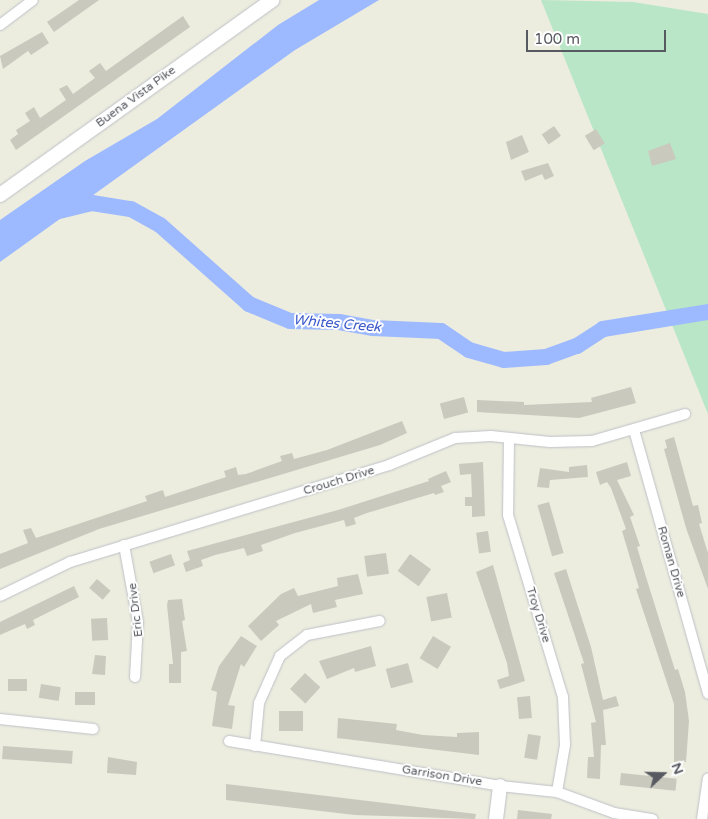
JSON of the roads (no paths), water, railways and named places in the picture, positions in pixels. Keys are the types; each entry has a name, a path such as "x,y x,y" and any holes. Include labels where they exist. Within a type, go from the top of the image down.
{"main road":[{"name":"Buena Vista Pike","path":"0,194 272,0"},
{"path":"496,819 500,786"}],"street":[{"path":"0,25 34,0"},
{"name":"Crouch Drive","path":"0,596 70,562 372,471 455,438 509,438 575,442 634,430 685,414"},
{"name":"Roman Drive","path":"634,430 708,694"},
{"name":"Troy Drive","path":"509,438 508,515 563,697 565,745 557,792"},
{"name":"Eric Drive","path":"124,545 138,622 135,677"},
{"path":"255,746 259,702 280,656 307,635 380,621"},
{"path":"0,719 93,730"},
{"name":"Garrison Drive","path":"229,740 255,746 500,786 557,792 614,813 653,819"},
{"path":"702,819 708,778"}],"water":[{"path":"319,0 379,0 295,50 0,262 0,220 85,161 157,119 278,25"}],"waterway":[{"name":"Whites Creek","path":"51,213 92,203 131,209 160,225 249,304 290,321 339,322 373,328 441,331 469,350 504,360 546,357 577,346 603,329 708,312"}]}
